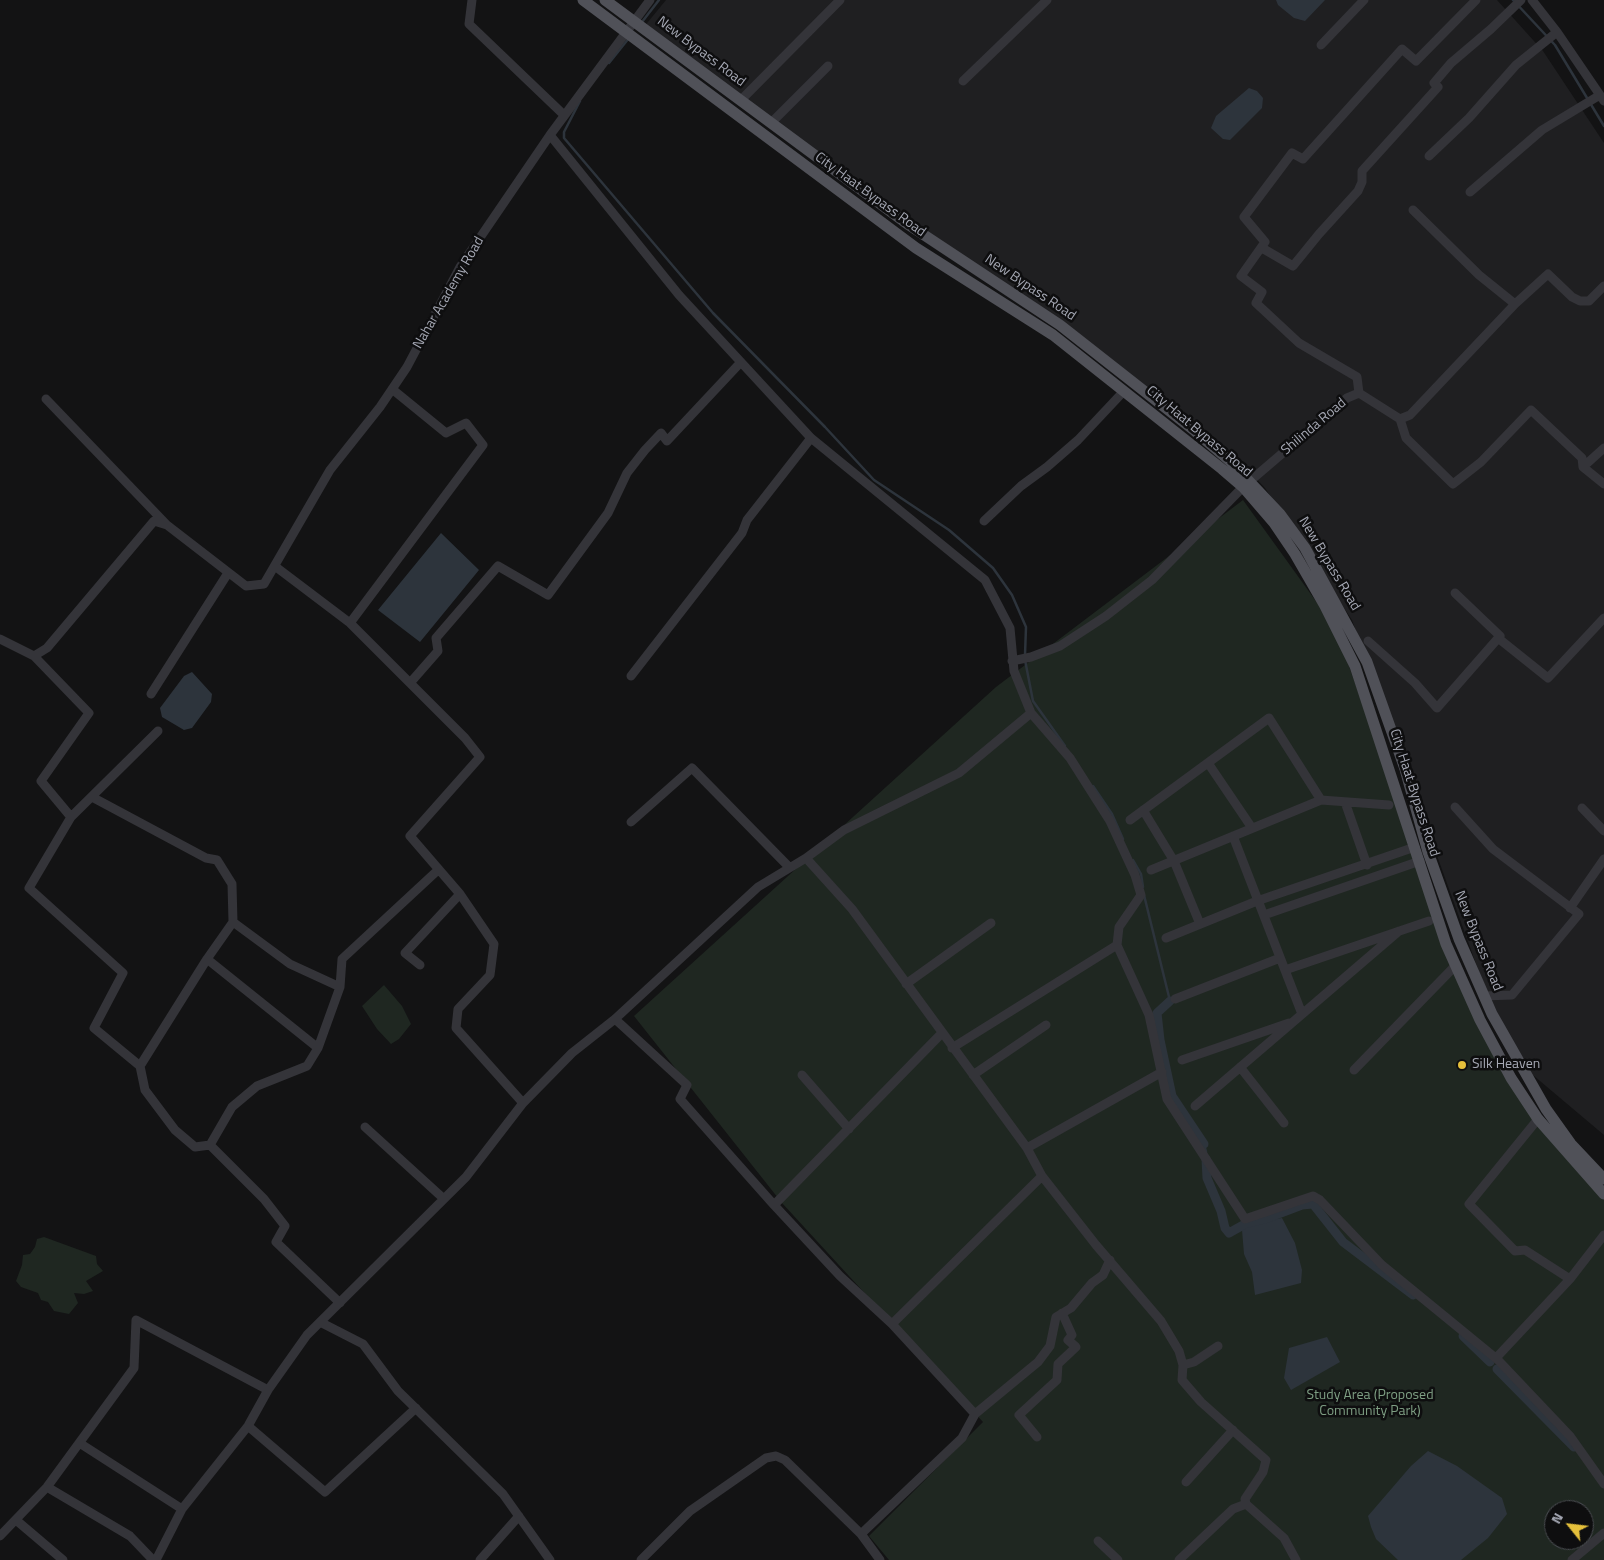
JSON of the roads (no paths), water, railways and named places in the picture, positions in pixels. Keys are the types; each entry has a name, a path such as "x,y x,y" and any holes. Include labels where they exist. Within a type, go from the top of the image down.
{"main road":[{"name":"City Haat Bypass Road","path":"582,0 916,248 1052,335 1247,484 1295,554 1355,666 1416,847 1446,944 1480,1020 1511,1078 1538,1119 1604,1194"},
{"name":"New Bypass Road","path":"605,0 909,225 1060,325 1195,431 1247,484 1280,514 1304,548 1367,662 1405,769 1428,852 1459,939 1484,996 1518,1062 1546,1109 1571,1144 1604,1179"}],"street":[{"path":"472,0 469,24 564,115"},
{"name":"Nahar Academy Road","path":"46,399 167,525 246,586 264,584 276,567 330,470 392,390 407,366 460,267 564,115 650,0"},
{"path":"741,100 840,0"},
{"path":"963,82 1047,0"},
{"path":"1321,45 1364,0"},
{"path":"1359,393 1357,377 1300,343 1256,303 1262,292 1241,276 1265,242 1244,217 1292,153 1303,159 1402,49 1416,60 1476,0"},
{"path":"1262,248 1293,266 1358,191 1362,182 1362,171 1438,87 1434,83 1451,63 1521,0"},
{"path":"1470,192 1542,130 1602,98 1557,32 1532,0"},
{"path":"1429,156 1469,118 1516,65 1557,32"},
{"path":"772,122 828,66"},
{"path":"550,135 679,295 811,438 985,580 1010,628 1015,661 1031,713 1070,758 1110,821 1135,875 1140,895 1118,927 1117,945 1149,1015 1168,1098 1245,1219 1313,1196 1382,1265 1496,1358 1570,1436 1604,1484"},
{"path":"1413,210 1479,275 1515,304"},
{"path":"1604,286 1589,301 1580,301 1572,297 1548,274 1515,304 1410,415 1400,420 1406,438 1453,484 1481,462 1531,410 1582,458 1583,467 1604,484"},
{"path":"410,683 438,651 436,638 498,566 548,595 608,513 627,473 645,450 661,433 667,440 741,362"},
{"path":"350,623 483,445 466,423 446,433 392,390"},
{"path":"984,521 1021,486 1047,467 1078,440 1124,391"},
{"name":"Shilinda Road","path":"1015,661 1032,657 1060,646 1106,616 1152,580 1247,484 1347,398 1359,393 1400,420"},
{"path":"631,676 742,533 747,520 811,438"},
{"path":"1583,467 1604,448"},
{"path":"34,656 47,648 154,521 167,525"},
{"path":"276,567 350,623 465,738 480,757 410,836 460,894 494,944 490,975 458,1009 456,1028 523,1103"},
{"path":"151,694 228,573"},
{"path":"1368,641 1415,683 1437,708 1500,636 1455,593"},
{"path":"1498,638 1548,678 1604,618"},
{"path":"0,639 34,656 89,713 41,781 71,817"},
{"path":"47,1487 130,1536 154,1560 182,1509 248,1426 268,1390 307,1335 466,1177 523,1103 572,1053 615,1019 758,887 806,858 844,830 959,773 1031,713"},
{"path":"1130,820 1269,718 1321,800"},
{"path":"158,732 71,817 29,888 123,973 94,1028 140,1066 144,1090 175,1130 195,1147 210,1145"},
{"path":"1208,763 1252,828"},
{"path":"632,822 692,768 789,867"},
{"path":"92,797 206,858 216,860 232,884 233,922 207,959 140,1066"},
{"path":"1151,870 1321,800 1389,805"},
{"path":"1345,802 1368,864"},
{"path":"1455,807 1493,849 1579,914 1512,995 1484,996"},
{"path":"1582,808 1604,831"},
{"path":"1143,810 1174,861 1200,924"},
{"path":"1233,836 1302,1014"},
{"path":"1166,938 1258,900 1416,847"},
{"path":"806,858 852,909 1027,1148 1042,1176 1161,1321 1179,1351 1183,1365 1182,1380 1201,1402 1266,1460 1263,1472 1245,1499 1246,1504 1284,1538 1296,1560"},
{"path":"1570,908 1604,860"},
{"path":"1264,915 1420,862"},
{"path":"210,1145 232,1107 258,1086 307,1066 318,1048 340,986 342,959 438,870"},
{"path":"420,965 405,953 460,894"},
{"path":"1285,970 1429,921"},
{"path":"233,922 290,964 340,986"},
{"path":"906,984 991,923"},
{"path":"1195,1106 1399,931"},
{"path":"952,1048 1117,945"},
{"path":"1175,1000 1280,958"},
{"path":"207,959 318,1048"},
{"path":"1354,1070 1456,965"},
{"path":"615,1019 687,1085 680,1099 840,1276 892,1324 975,1414"},
{"path":"1182,1060 1294,1021"},
{"path":"973,1075 1046,1025"},
{"path":"774,1205 942,1033"},
{"path":"1240,1067 1284,1123"},
{"path":"1027,1148 1162,1072"},
{"path":"802,1075 849,1129"},
{"path":"1538,1119 1469,1204 1515,1251 1525,1250 1570,1279"},
{"path":"365,1127 444,1199"},
{"path":"210,1145 264,1199 285,1226 276,1242 340,1303"},
{"path":"892,1324 1042,1176"},
{"path":"1496,1358 1570,1279 1604,1235"},
{"path":"861,1534 962,1438 975,1414 1038,1362 1050,1346 1056,1317 1071,1308 1092,1283 1103,1275 1110,1260"},
{"path":"1037,1437 1020,1415 1057,1380 1058,1364 1076,1347 1068,1340 1072,1335 1062,1313"},
{"path":"0,1536 47,1487 81,1444 134,1368 136,1320 268,1390"},
{"path":"320,1322 363,1344 398,1390 503,1494 550,1560"},
{"path":"1183,1365 1194,1362 1218,1346"},
{"path":"248,1426 325,1492 416,1408"},
{"path":"1186,1482 1233,1430"},
{"path":"81,1444 182,1509"},
{"path":"641,1560 690,1511 766,1458 776,1456 785,1460 861,1534 880,1560"},
{"path":"1179,1560 1233,1509 1246,1504"},
{"path":"480,1560 519,1516"},
{"path":"16,1520 63,1560"},
{"path":"1572,1560 1604,1533"},
{"path":"1098,1541 1118,1560"}],"waterway":[{"path":"642,22 659,0"},
{"path":"1513,0 1555,45 1604,126"},
{"path":"609,63 629,38"},
{"path":"580,101 564,132 564,138 713,313 825,427 874,480 949,530 993,568 1012,595 1026,627 1025,655"},
{"path":"1025,660 1033,701 1065,746"},
{"path":"1093,786 1112,814 1123,839"},
{"path":"1133,860 1141,874 1143,887"},
{"path":"1144,895 1170,1001"},
{"path":"1170,1001 1157,1013 1160,1040 1172,1096 1204,1144"},
{"path":"1204,1144 1206,1152"},
{"path":"1206,1159 1207,1178 1221,1211 1225,1228 1229,1233 1245,1224 1265,1219 1302,1205 1313,1204 1343,1242 1413,1295"},
{"path":"1463,1336 1490,1362"},
{"path":"1497,1369 1574,1447"}],"place":[{"name":"Silk Heaven","path":"1462,1065"}],"park label":[{"name":"Study Area (Proposed Community Park)","path":"1370,1404"}]}
